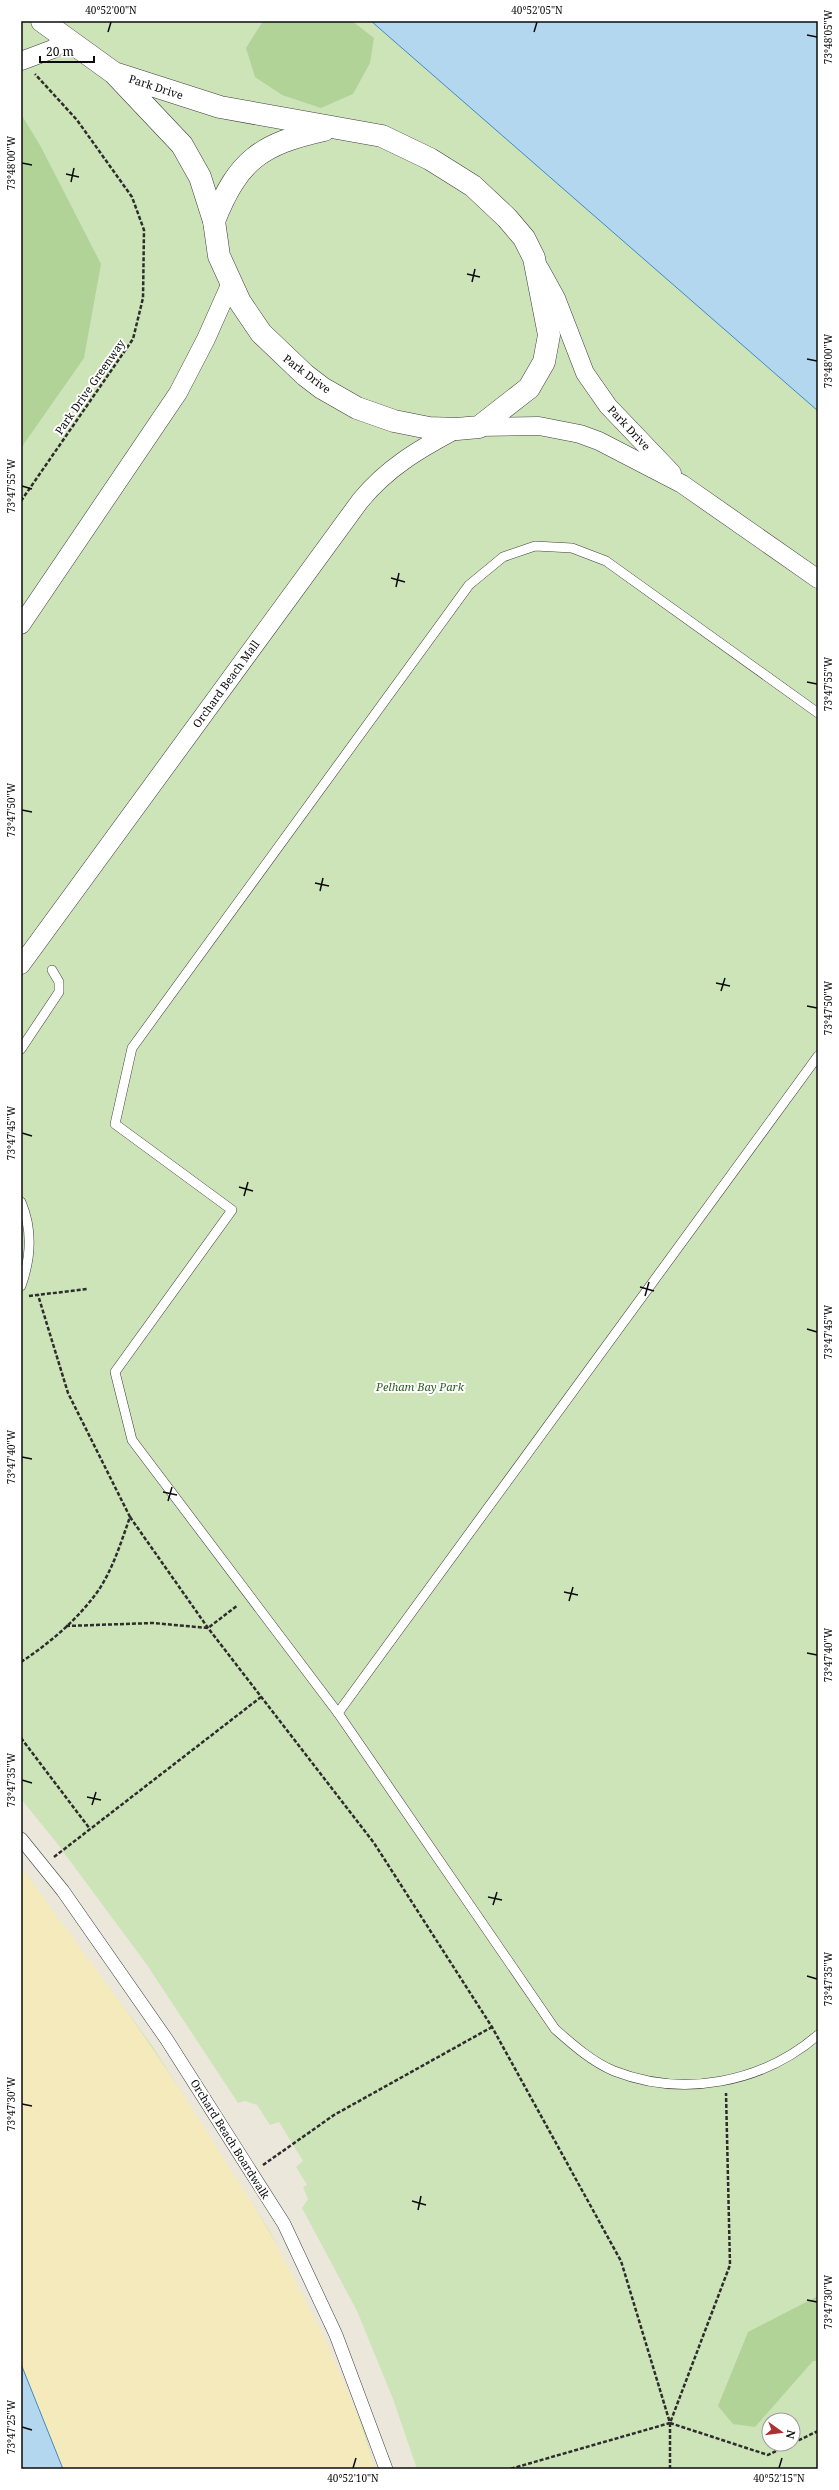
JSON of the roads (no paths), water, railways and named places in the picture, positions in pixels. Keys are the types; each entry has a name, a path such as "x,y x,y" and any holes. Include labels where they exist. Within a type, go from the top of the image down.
{"street":[{"name":"Park Drive","path":"42,21 114,73 182,145 200,177 214,221 219,256 230,284 261,333 290,363 322,388 357,408 412,426 456,430 479,427 539,426 580,434 615,448 682,484 818,579"},
{"path":"25,65 53,49 66,39"},
{"name":"Park Drive","path":"114,73 220,107 250,114 339,127 382,136 406,146 473,186 507,218 524,238 556,298 585,373 608,406 682,484"},
{"name":"Park Drive","path":"214,221 233,181 259,153 297,136 339,127"},
{"name":"Park Drive","path":"479,427 529,388 544,362 549,335 534,258"},
{"path":"21,625 178,393 206,339 230,284"},
{"name":"Orchard Beach Mall","path":"21,965 364,497 385,474 400,462 456,430"},
{"name":"Orchard Beach Boardwalk","path":"21,1839 43,1866 167,2040 284,2224 336,2335 386,2469"}],"lane":[{"path":"818,713 606,561 572,548 535,546 503,557 469,585 132,1048 114,1124 232,1210 115,1372 132,1440 338,1712 555,2029 579,2050 613,2071 649,2081 684,2085 726,2081 764,2070 798,2052 818,2035"},
{"path":"21,1050 59,992 59,982 52,970"},
{"path":"338,1712 818,1056"},
{"path":"21,1202 27,1220 30,1241 26,1272 21,1286"}],"water":[{"path":"371,21 818,21 818,411"},
{"path":"21,2364 63,2469 21,2469"}],"park label":[{"name":"Pelham Bay Park","path":"420,1387"}]}
